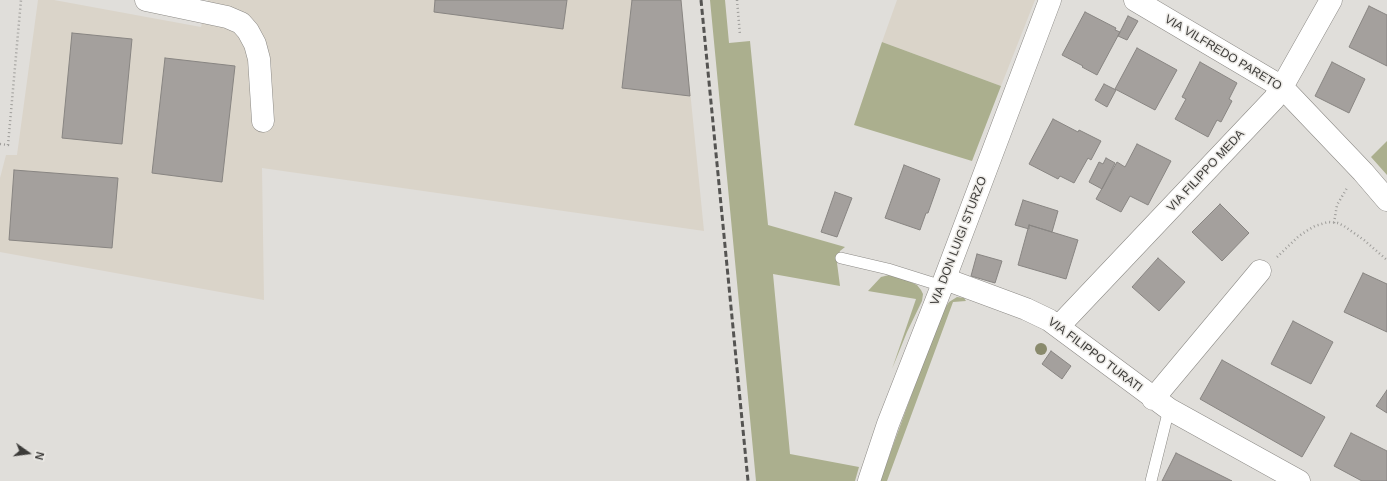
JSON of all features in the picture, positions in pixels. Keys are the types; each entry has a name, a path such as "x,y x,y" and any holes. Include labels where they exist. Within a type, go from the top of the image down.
{"street":[{"path":"146,0 228,17 240,23 248,31 255,44 259,59 263,121"},
{"name":"VIA DON LUIGI STURZO","path":"868,481 888,424 1050,0"},
{"name":"VIA VILFREDO PARETO","path":"1135,0 1282,87 1363,172 1387,200"},
{"name":"VIA FILIPPO MEDA","path":"1059,326 1268,105 1282,87 1330,0"},
{"name":"VIA FILIPPO TURATI","path":"1161,404 1267,266"},
{"name":"VIA FILIPPO TURATI","path":"943,283 1026,309 1049,320 1161,404 1299,481"}],"lane":[{"path":"841,258 943,283"},
{"path":"1151,481 1161,404"}],"path":[{"path":"0,144 8,145 21,0"},
{"path":"737,0 740,35"},
{"path":"1267,266 1308,230 1314,226 1328,222 1344,226 1364,240 1387,260"}],"shaded area":[{"path":"38,0 54,0 201,27 208,0 681,0 704,231 262,168 264,300 0,252 0,178 6,155 17,155"},
{"path":"897,0 1035,0 1001,86 882,42"}],"green space":[{"path":"710,0 725,0 729,43 750,41 768,225 845,247 840,251 837,263 840,286 773,274 790,454 859,467 855,481 756,481"},
{"path":"882,42 1001,86 972,161 854,125"},
{"path":"1387,141 1387,175 1371,157"},
{"path":"889,275 907,280 917,285 923,294 922,301 907,332 892,369 916,299 868,291 881,277"},
{"path":"957,297 964,298 966,301 953,302 887,481 880,481 945,308 949,302"}],"building":[{"path":"435,0 567,0 563,29 434,12"},
{"path":"632,0 681,0 690,96 622,88"},
{"path":"1369,6 1387,15 1387,66 1349,47"},
{"path":"1085,12 1116,28 1115,30 1120,32 1097,75 1062,55"},
{"path":"1128,16 1138,21 1127,40 1118,36"},
{"path":"72,33 132,39 122,144 62,138"},
{"path":"1137,48 1177,70 1155,110 1115,89"},
{"path":"165,58 235,66 222,182 152,173"},
{"path":"1200,62 1237,83 1229,99 1232,101 1221,122 1217,120 1208,137 1175,119 1186,99 1182,97"},
{"path":"1332,62 1365,79 1349,113 1315,96"},
{"path":"1104,84 1116,90 1107,107 1095,100"},
{"path":"1053,119 1078,132 1079,130 1101,141 1091,160 1088,158 1074,183 1060,176 1058,179 1029,164"},
{"path":"1137,144 1171,161 1148,205 1130,196 1121,212 1096,199 1117,162 1125,167"},
{"path":"1106,158 1115,163 1102,189 1089,182 1099,162 1103,164"},
{"path":"904,165 940,179 928,213 926,213 920,230 885,218"},
{"path":"14,170 118,178 112,248 9,240"},
{"path":"835,192 852,198 837,237 821,232"},
{"path":"1023,200 1058,211 1052,232 1029,225 1029,229 1015,225"},
{"path":"1220,204 1249,233 1222,261 1192,232"},
{"path":"1029,225 1078,240 1066,279 1018,265"},
{"path":"977,254 1002,261 995,283 971,276"},
{"path":"1158,258 1185,282 1159,311 1132,287"},
{"path":"1363,273 1387,284 1387,332 1344,312"},
{"path":"1293,321 1333,342 1311,384 1271,364"},
{"path":"1051,351 1071,366 1062,379 1042,364"},
{"path":"1222,360 1325,417 1302,457 1200,399"},
{"path":"1387,390 1387,413 1376,406"},
{"path":"1351,433 1387,451 1387,481 1362,481 1334,466"},
{"path":"1176,453 1232,481 1162,481"}],"railway":[{"path":"701,0 748,481"}]}
